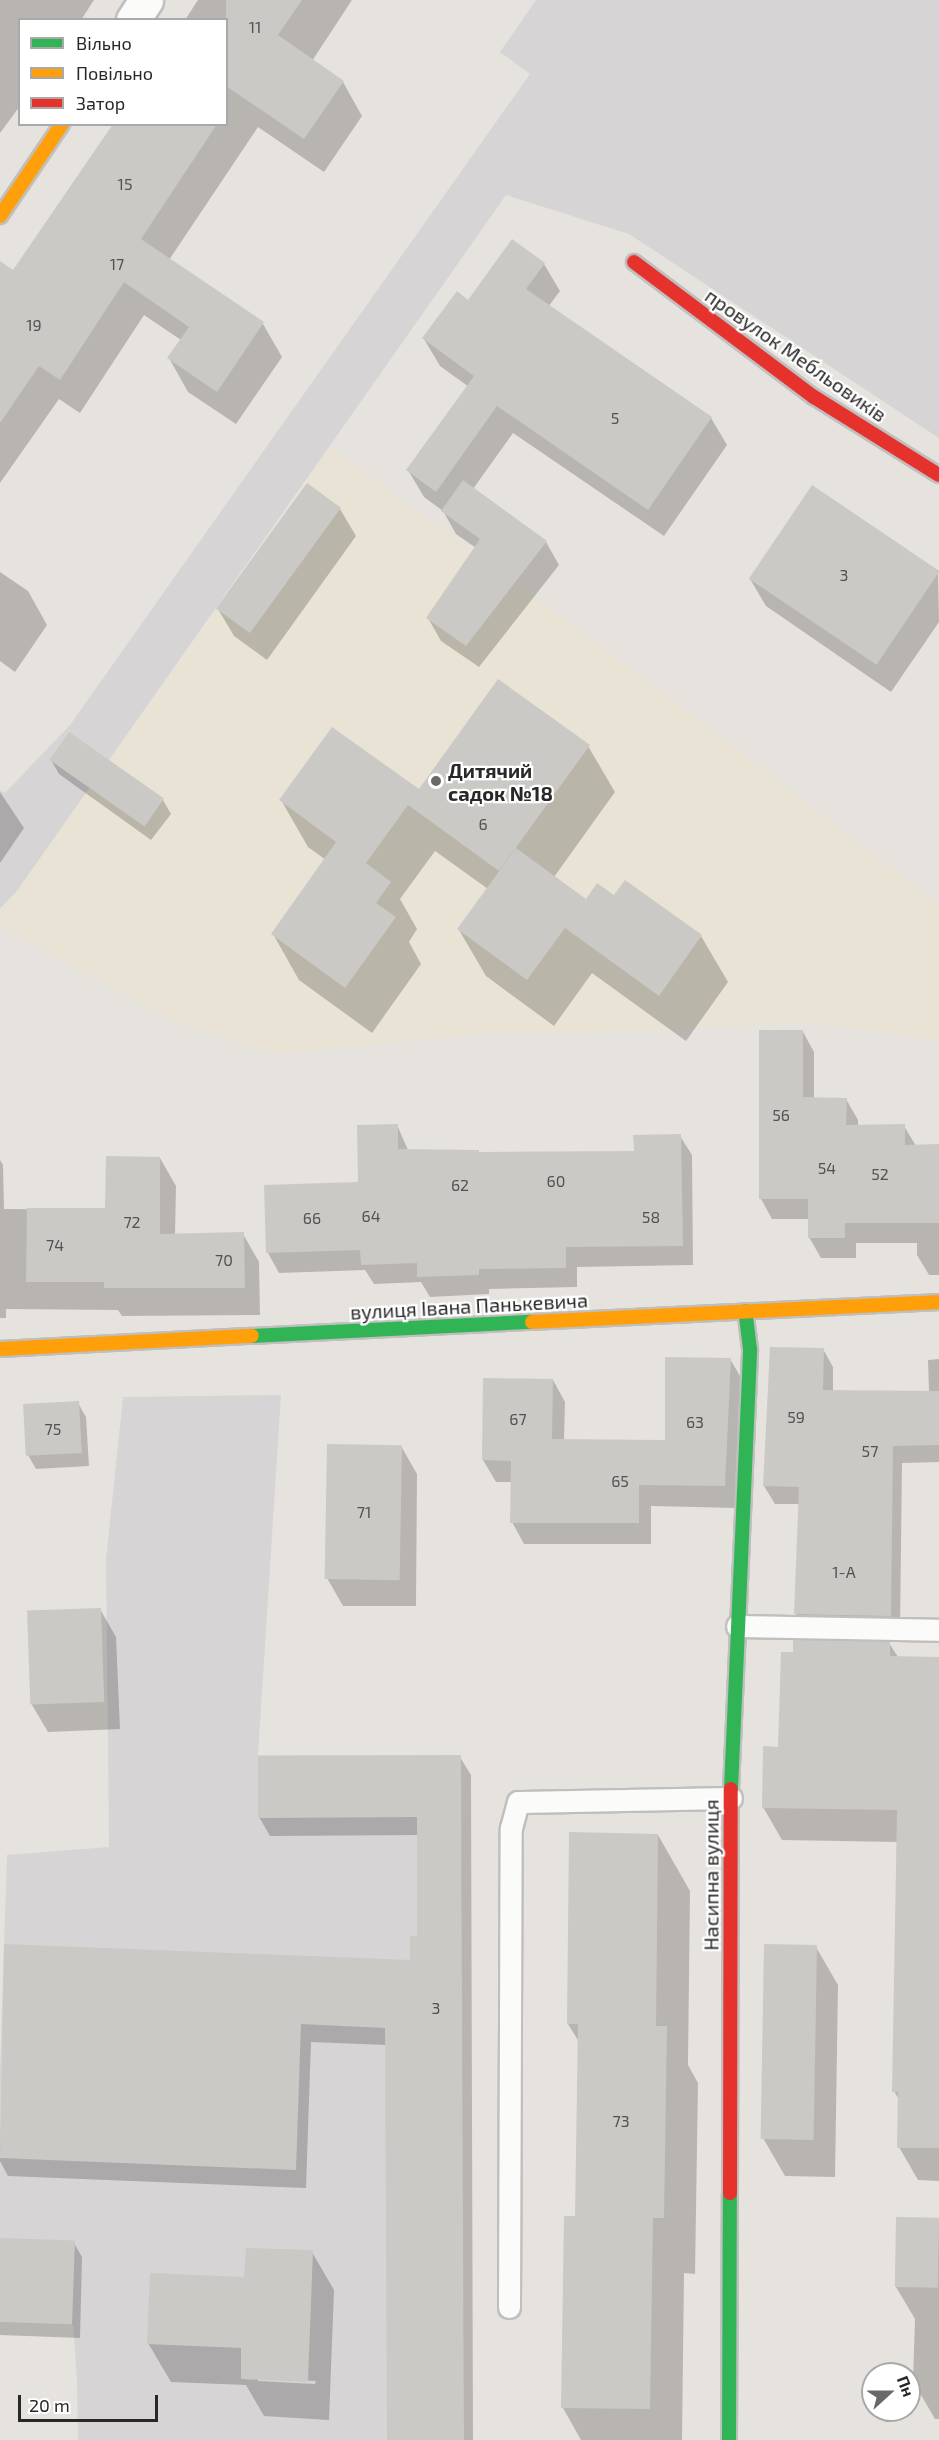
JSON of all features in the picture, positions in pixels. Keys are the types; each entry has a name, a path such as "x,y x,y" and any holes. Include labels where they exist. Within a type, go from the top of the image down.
{"street":[{"path":"134,18 146,0"},
{"path":"0,216 61,126"},
{"name":"провулок Мебльовиків","path":"634,262 814,397 939,475"},
{"name":"вулиця Івана Панькевича","path":"0,1349 939,1302"},
{"name":"Насипна вулиця","path":"729,2440 731,1798 750,1349 745,1311"}],"lane":[{"path":"737,1626 939,1630"},
{"path":"509,2307 511,1828 518,1802 731,1798"}],"shaded area":[{"path":"536,0 939,0 939,438 629,234 506,195 17,891 0,909 0,790 5,793 70,725 530,74 500,52"},
{"name":"Дитячий садок №18","path":"331,447 634,671 939,904 939,1041 816,1023 587,1033 485,1034 276,1054 173,1021 0,926 0,909 17,891"},
{"path":"281,1395 258,1755 461,1755 464,2440 78,2440 73,2325 0,2322 0,2068 7,1855 109,1847 106,1560 123,1397"}],"building":[{"path":"226,0 302,0 278,35 344,81 304,139 228,87 228,18 226,18"},
{"path":"112,126 216,126 141,239 264,322 217,392 167,358 189,327 124,282 60,380 39,366 0,423 0,261 13,270"},
{"path":"512,239 545,263 526,289 712,417 648,510 497,406 436,492 406,470 474,376 422,338 457,291 468,300"},
{"path":"463,480 547,541 466,646 426,618 480,539 441,511"},
{"path":"307,483 341,508 250,633 216,608"},
{"path":"812,485 939,571 876,665 749,579"},
{"path":"498,679 590,745 499,871 408,805 366,863 391,882 376,903 396,917 345,988 271,934 336,842 279,800 332,727 419,789"},
{"path":"69,732 164,799 145,826 49,760"},
{"path":"516,848 586,899 597,883 614,895 625,880 702,935 659,996 565,928 527,980 457,929"},
{"path":"759,1030 803,1030 803,1097 847,1098 846,1125 905,1124 905,1145 939,1144 939,1223 845,1223 845,1238 808,1238 808,1199 759,1199"},
{"path":"398,1124 398,1149 479,1150 479,1152 634,1151 633,1135 681,1134 683,1246 566,1247 566,1268 479,1269 479,1275 417,1277 417,1263 361,1265 360,1250 266,1253 264,1185 358,1182 357,1125"},
{"path":"106,1156 160,1157 160,1234 244,1232 245,1288 104,1288 104,1282 26,1282 27,1208 105,1208"},
{"path":"770,1347 824,1348 823,1390 939,1391 939,1445 893,1446 891,1616 794,1614 799,1487 763,1486"},
{"path":"665,1357 731,1358 725,1486 639,1485 639,1523 510,1523 511,1461 482,1460 483,1378 553,1379 552,1439 665,1440"},
{"path":"79,1401 82,1453 26,1456 23,1404"},
{"path":"327,1444 402,1445 400,1580 325,1579"},
{"path":"101,1608 104,1702 30,1705 27,1611"},
{"path":"793,1640 890,1642 890,1656 939,1657 939,2148 897,2148 898,2092 892,2092 897,1810 762,1808 763,1746 778,1747 781,1652 793,1652"},
{"path":"461,1755 464,2440 387,2440 385,2028 301,2024 296,2170 0,2158 4,1944 410,1960 410,1936 417,1936 417,1817 258,1818 258,1756"},
{"path":"569,1832 658,1834 656,2026 667,2026 664,2218 653,2218 650,2409 561,2408 564,2216 575,2216 578,2024 567,2024"},
{"path":"764,1944 817,1945 814,2140 761,2139"},
{"path":"896,2217 939,2218 938,2288 895,2287"},
{"path":"0,2238 75,2241 72,2325 0,2322"},
{"path":"246,2248 313,2250 308,2382 241,2379 241,2348 147,2344 150,2273 244,2277"}],"traffic: fast":[{"path":"731,1789 750,1349 745,1311"},
{"path":"252,1336 532,1322"},
{"path":"729,2440 730,2193"}],"traffic: slow":[{"path":"0,216 61,126"},
{"path":"532,1322 939,1302"},
{"path":"0,1349 252,1336"}],"traffic: jam":[{"path":"634,262 814,397 939,475"},
{"path":"730,2193 731,1789"}],"place":[{"name":"Дитячий садок №18","path":"436,781"}]}
